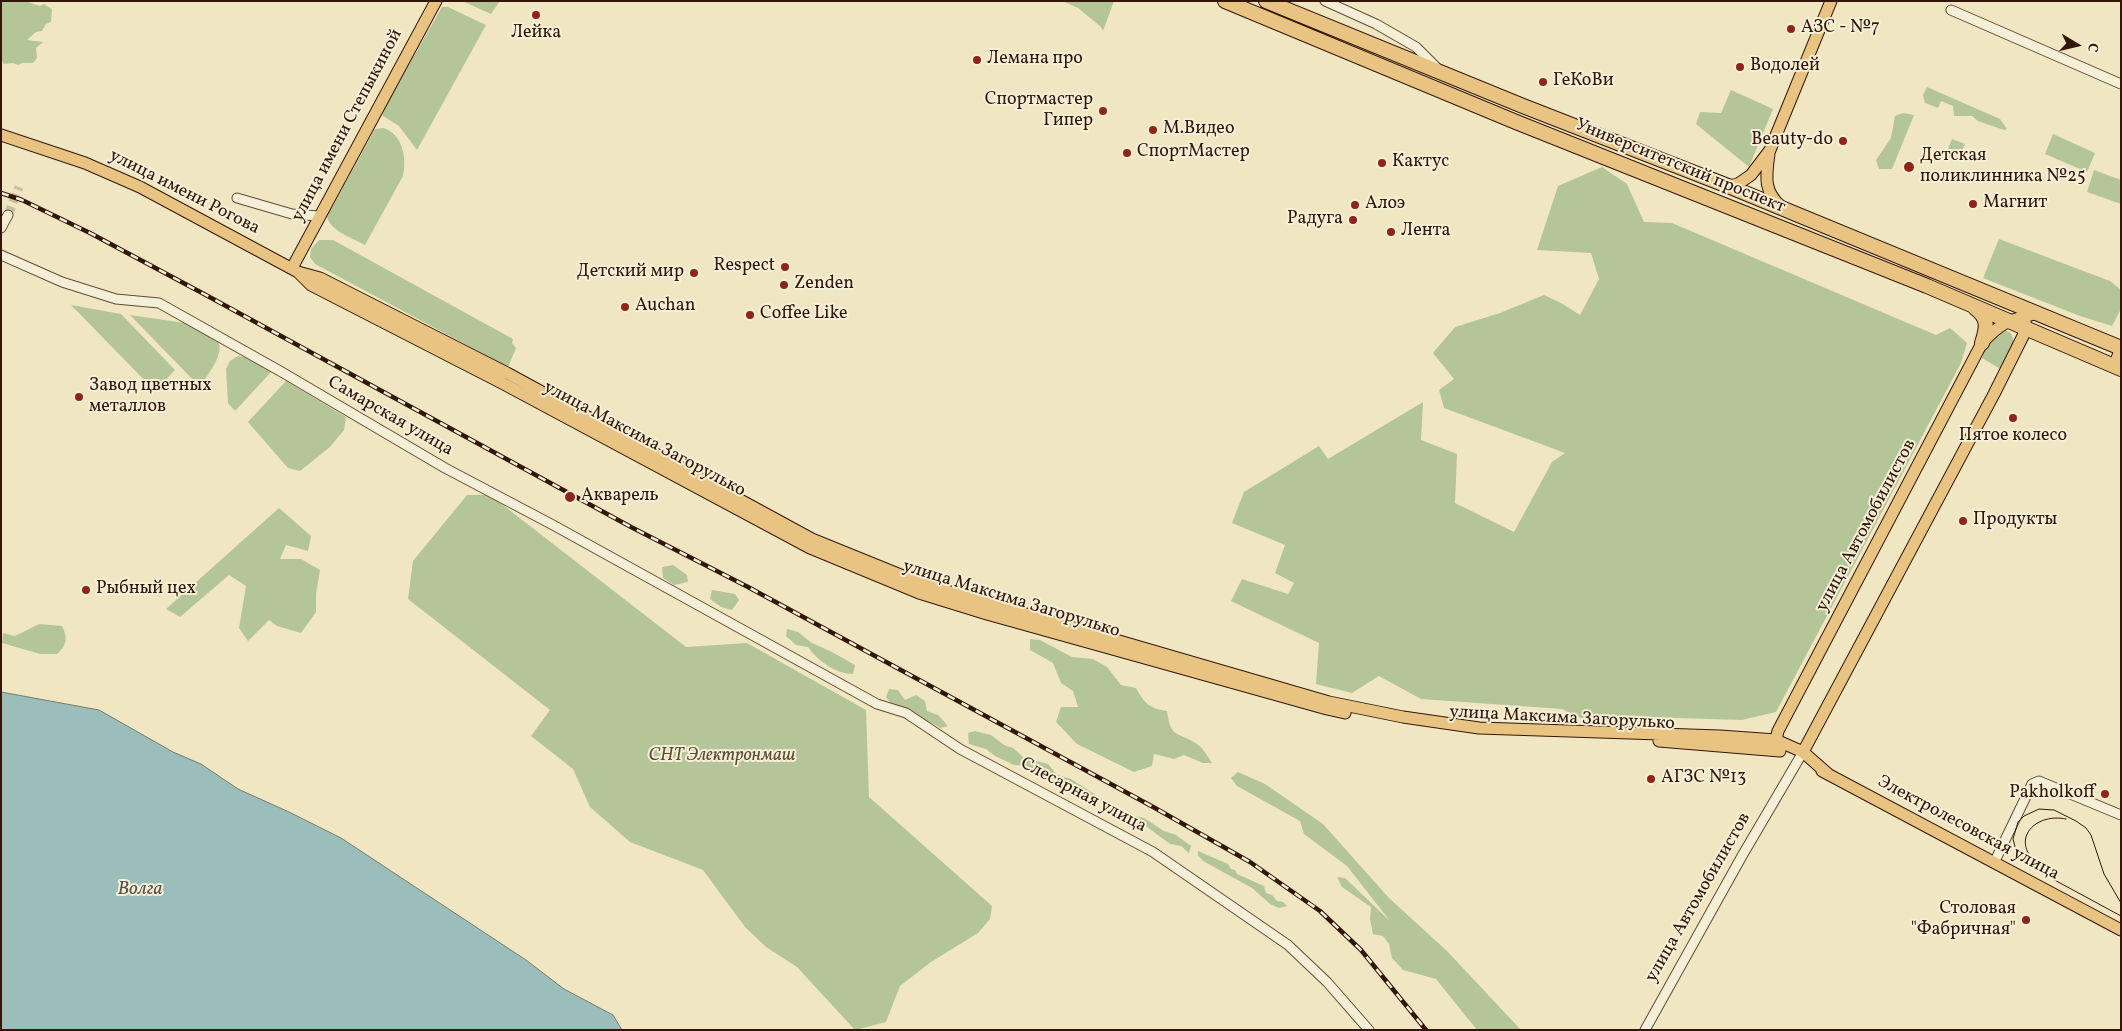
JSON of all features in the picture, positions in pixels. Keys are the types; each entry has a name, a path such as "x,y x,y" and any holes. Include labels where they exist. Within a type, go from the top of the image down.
{"highway":[{"name":"Университетский проспект","path":"1225,1 1516,122 1973,306 2019,322 2118,367"},
{"name":"Университетский проспект","path":"1266,1 1728,186 2121,348"},
{"path":"1973,306 1983,314 1986,321 1982,343"}],"main road":[{"name":"улица имени Степыкиной","path":"295,270 319,216 436,1"},
{"path":"1789,212 1777,203 1767,190 1765,178 1770,150 1830,1"},
{"name":"улица имени Рогова","path":"1,135 85,163 140,187 295,270"},
{"path":"1728,186 1738,184 1751,175 1770,150"},
{"name":"улица Максима Загорулько","path":"295,270 320,278 507,373 812,539 922,584 1329,702 1403,717 1479,728 1720,736 1778,746"},
{"path":"2016,304 2019,322"},
{"name":"улица Автомобилистов","path":"1778,746 1786,716 1982,343 1996,328 2019,322 2038,313"},
{"name":"улица Автомобилистов","path":"1802,755 1994,394 2019,322"},
{"path":"2118,367 2121,348"},
{"path":"1778,746 1802,755"},
{"name":"Электролесовская улица","path":"1802,755 1828,774 2121,930"}],"street":[{"path":"1325,1 1376,24 1416,47 1440,72"},
{"path":"1951,10 2121,84"},
{"path":"237,198 292,214 319,216"},
{"path":"1,228 8,215"},
{"name":"Самарская улица","path":"1,255 62,282 116,299 159,304 445,468 752,634"},
{"name":"Слесарная улица","path":"752,634 876,704 906,714 960,749 1153,852 1288,945 1327,982 1369,1030"},
{"name":"улица Автомобилистов","path":"1645,1030 1737,865 1802,755"},
{"path":"1994,863 2032,784 2039,781 2121,815"}],"green space":[{"path":"1,1 25,1 40,6 44,4 52,9 51,22 46,24 42,31 36,32 27,40 43,42 36,48 37,58 33,63 4,64 1,59"},
{"path":"462,1 500,1 491,14"},
{"path":"1062,1 1114,1 1103,31 1101,27 1078,8"},
{"path":"442,7 448,7 486,25 417,150 399,126 383,116 382,112"},
{"path":"1927,87 2000,119 2007,129 2004,130 1978,121 1972,116 1954,116 1953,106 1941,101 1938,108 1925,103 1923,95"},
{"path":"1731,90 1773,109 1749,167 1696,124 1700,112 1721,113"},
{"path":"1903,113 1914,115 1892,169 1879,169 1876,160 1891,138 1895,116"},
{"path":"383,128 395,136 402,148 404,154 403,176 365,245 332,226 328,221 328,207 332,208 375,129"},
{"path":"2053,134 2095,153 2087,172 2045,154"},
{"path":"1952,139 1965,144 1957,162 1945,156"},
{"path":"1602,167 1627,184 1644,222 1672,223 1936,335 1950,328 1967,343 1961,363 1776,712 1742,720 1643,717 1581,718 1562,709 1421,699 1379,676 1352,693 1316,684 1319,643 1231,601 1242,579 1288,594 1294,583 1275,573 1285,545 1232,523 1244,492 1319,446 1328,459 1423,402 1421,440 1457,454 1455,503 1514,532 1552,462 1565,453 1444,408 1439,390 1454,379 1433,353 1455,327 1500,313 1544,295 1580,315 1599,279 1591,253 1537,250 1558,186"},
{"path":"2094,170 2121,180 2121,204 2087,192"},
{"path":"1999,239 2110,281 2121,290 2121,309 2112,326 2080,316 1983,278"},
{"path":"319,240 333,240 513,339 512,343 516,348 508,367 315,264 310,257 311,249"},
{"path":"71,305 121,314 175,370 155,391"},
{"path":"130,315 185,323 218,341 220,347 217,359 200,387"},
{"path":"2004,330 2011,333 2014,342 2002,370 1982,358 1993,335"},
{"path":"238,356 249,358 272,371 235,411 228,403 226,369 230,361"},
{"path":"286,381 346,417 344,430 330,447 300,471 288,468 248,422"},
{"name":"СНТ Электронмаш","path":"467,495 490,495 686,647 747,643 866,710 869,797 992,906 990,919 978,933 931,962 900,986 886,1022 855,1030 797,967 766,947 745,927 703,870 630,842 590,807 573,769 531,736 550,710 408,599 413,561"},
{"path":"279,508 311,536 308,551 286,545 280,559 301,559 320,570 316,594 316,612 301,633 277,626 269,620 248,641 239,628 246,586 229,575 180,617 166,609"},
{"path":"673,565 687,575 688,582 674,585 663,578 662,567"},
{"path":"712,590 735,594 739,600 732,610 721,607 710,599"},
{"path":"39,624 62,626 66,641 63,648 57,654 40,654 2,643 3,633 15,636"},
{"path":"787,629 798,632 812,643 855,665 853,674 834,669 822,662 808,647 796,645 786,636"},
{"path":"1030,639 1040,640 1072,657 1093,659 1107,667 1121,685 1136,688 1148,704 1167,711 1173,731 1199,746 1212,763 1203,763 1184,755 1174,759 1154,754 1152,766 1134,772 1077,744 1056,722 1061,707 1078,707 1073,691 1061,683 1053,663 1030,650"},
{"path":"889,689 898,690 905,700 916,695 925,701 927,711 938,715 948,726 940,728 897,708 886,697"},
{"path":"975,731 991,735 1004,745 1013,748 1024,758 1048,764 1057,775 1071,779 1110,804 1070,790 1028,766 1014,765 995,756 986,749 969,744 968,733"},
{"path":"1238,772 1265,784 1323,824 1389,898 1447,951 1521,1030 1477,1030 1436,979 1403,970 1392,958 1389,944 1383,936 1373,934 1370,919 1371,907 1342,887 1337,877 1345,878 1390,921 1347,866 1304,834 1300,821 1237,786 1231,778"},
{"path":"1131,815 1144,818 1164,831 1176,835 1191,846 1189,853 1181,846 1170,844"},
{"path":"1198,851 1228,864 1237,874 1264,886 1266,893 1287,906 1279,908 1270,904 1252,888 1203,861 1198,855"}],"water":[{"name":"Волга","path":"1,692 99,710 173,752 201,764 238,789 341,838 526,960 564,989 613,1015 622,1030 1,1030"}],"tunnel":[{"path":"8,215 19,187"}],"tram line":[{"path":"2121,903 2104,874 2091,835 2086,828 2054,810 2039,809 2024,816 2018,822 2013,839 2017,854 2022,860 2036,870 2121,916"},
{"path":"2040,865 2026,848 2025,839 2029,831 2044,820 2054,818 2066,819"}],"railway":[{"path":"1,193 22,200 90,233 204,294 631,527 748,587 1155,808 1250,862 1320,911 1361,950 1426,1030"}],"place":[{"name":"Лейка","path":"536,15"},
{"name":"АЗС - №7","path":"1791,29"},
{"name":"Лемана про","path":"977,60"},
{"name":"Водолей","path":"1740,67"},
{"name":"ГеКоВи","path":"1543,82"},
{"name":"Спортмастер Гипер","path":"1103,111"},
{"name":"М.Видео","path":"1153,130"},
{"name":"Beauty-do","path":"1843,141"},
{"name":"СпортМастер","path":"1127,153"},
{"name":"Кактус","path":"1382,163"},
{"name":"Детская поликлинника №25","path":"1909,167"},
{"name":"Магнит","path":"1973,204"},
{"name":"Алоэ","path":"1355,205"},
{"name":"Радуга","path":"1353,220"},
{"name":"Лента","path":"1391,232"},
{"name":"Respect","path":"785,267"},
{"name":"Детский мир","path":"694,273"},
{"name":"Zenden","path":"784,285"},
{"name":"Auchan","path":"625,307"},
{"name":"Coffee Like","path":"750,315"},
{"name":"Завод цветных металлов","path":"79,397"},
{"name":"Пятое колесо","path":"2013,418"},
{"name":"Акварель","path":"570,497"},
{"name":"Продукты","path":"1963,521"},
{"name":"Рыбный цех","path":"86,590"},
{"name":"АГЗС №13","path":"1651,779"},
{"name":"Pakholkoff","path":"2105,794"},
{"name":"Столовая \"Фабричная\"","path":"2026,920"}]}
